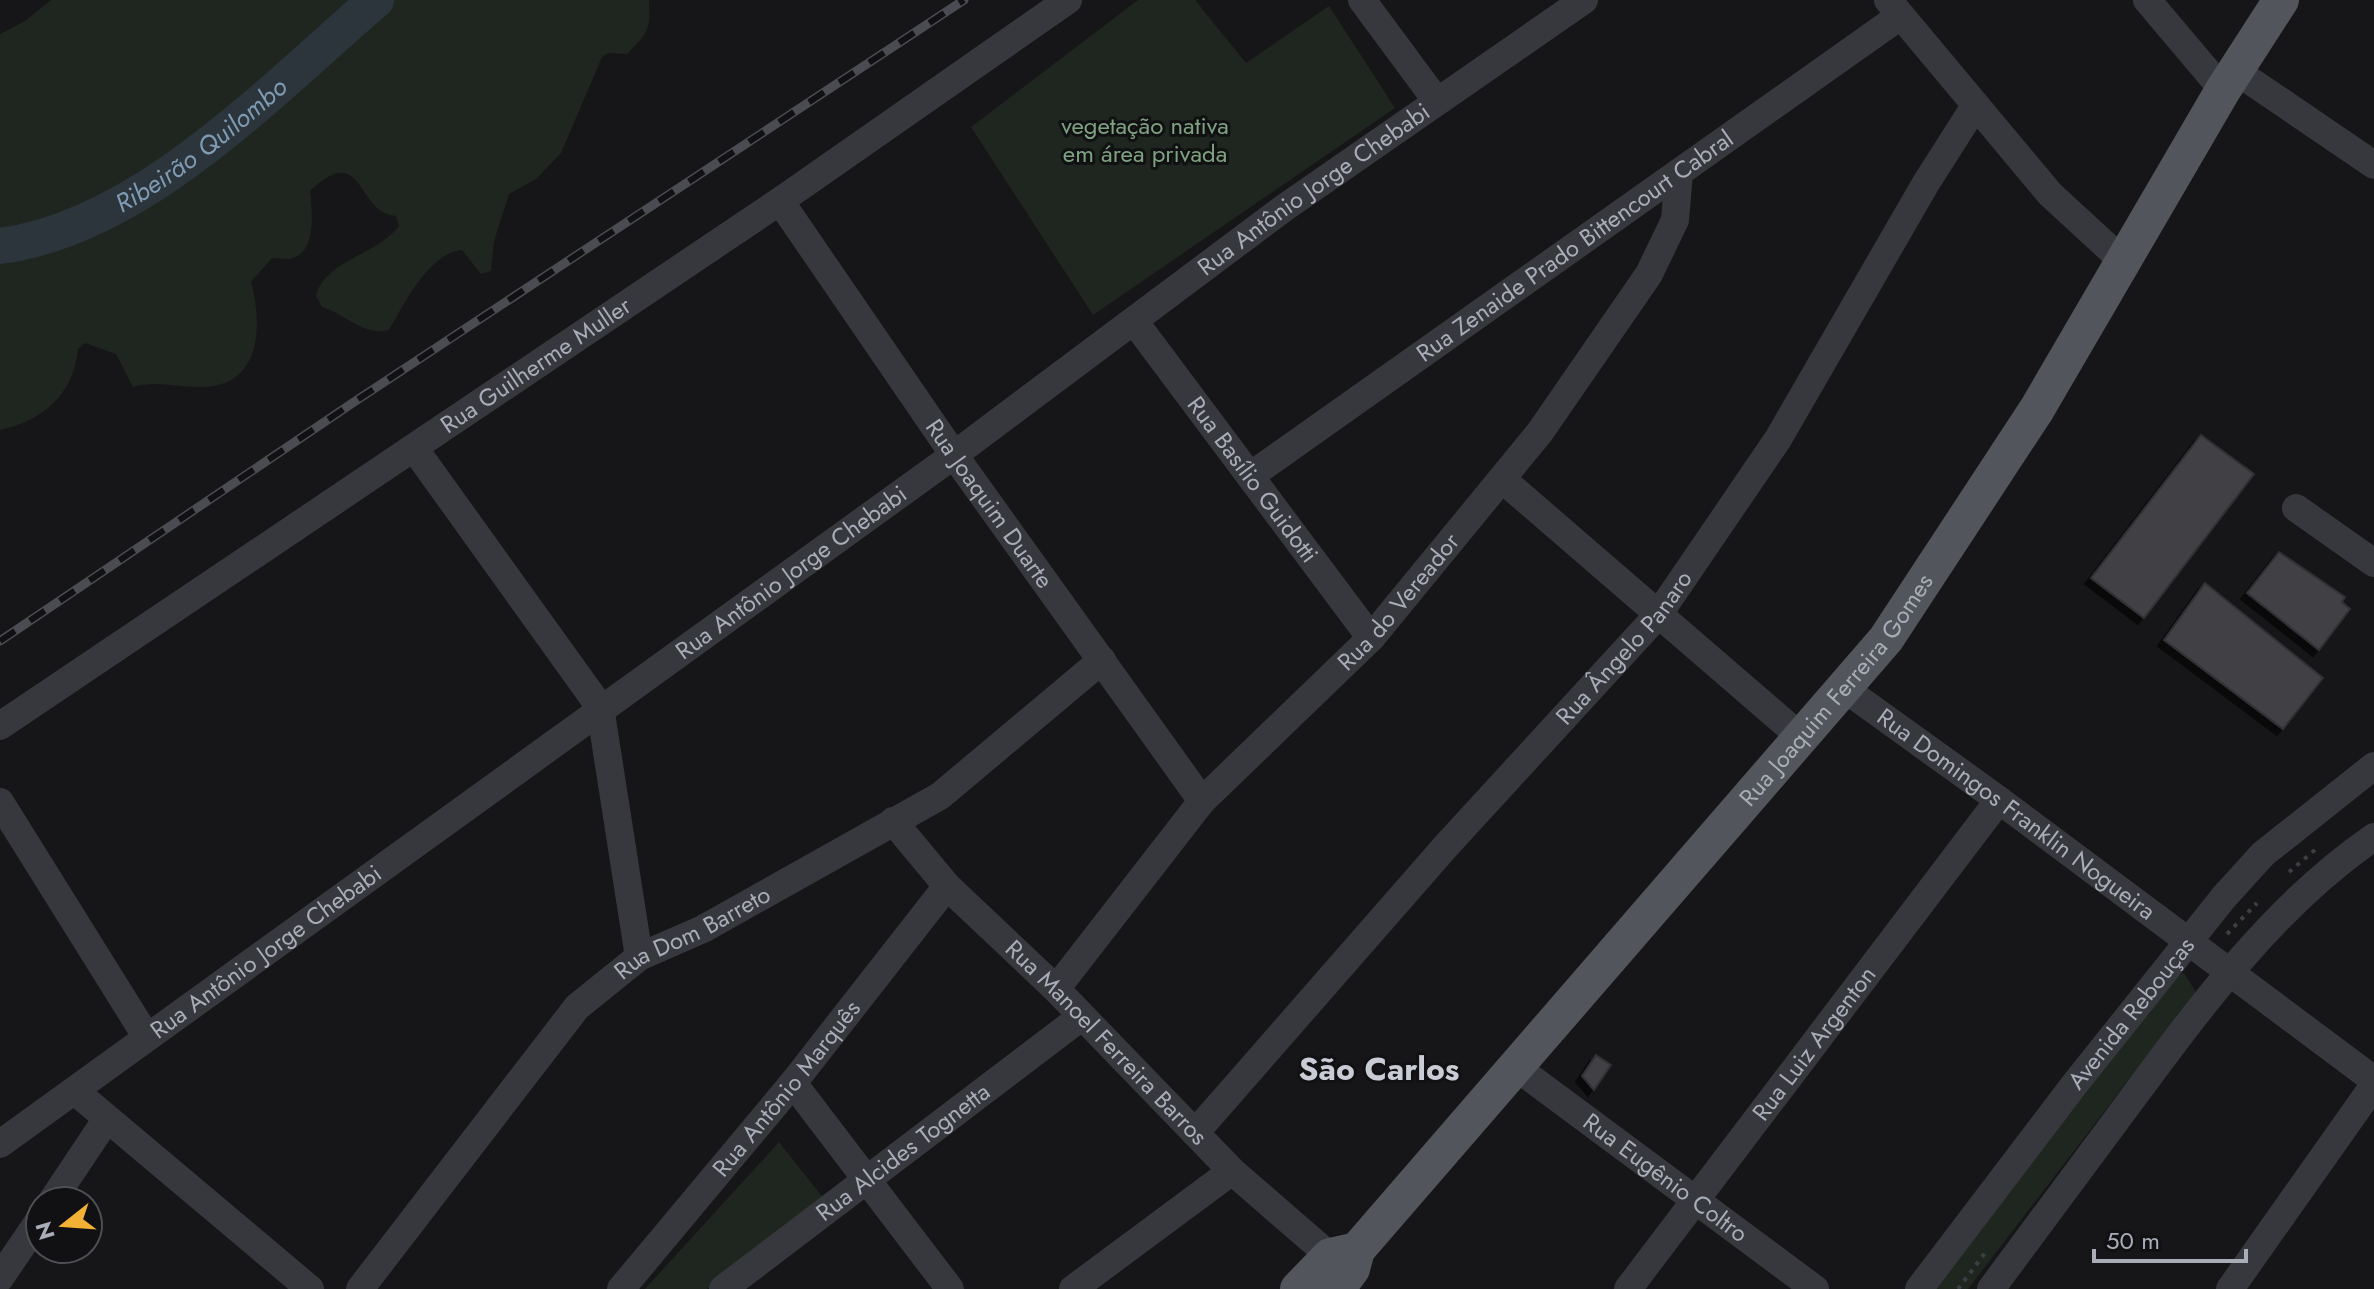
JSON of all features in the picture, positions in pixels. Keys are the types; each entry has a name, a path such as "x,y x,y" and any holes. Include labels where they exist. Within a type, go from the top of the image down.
{"main road":[{"name":"Rua Joaquim Ferreira Gomes","path":"1298,1289 1341,1265 1886,639 2004,460 2125,263 2229,80 2281,0"}],"street":[{"name":"Rua Guilherme Muller","path":"0,726 780,201 1068,0"},
{"path":"1362,0 1436,100"},
{"name":"Rua Antônio Jorge Chebabi","path":"0,1144 76,1092 146,1036 600,707 954,455 1284,208 1584,0"},
{"path":"2147,0 2229,80 2374,165"},
{"path":"1894,8 2050,194 2125,263"},
{"name":"Rua Zenaide Prado Bittencourt Cabral","path":"1250,476 1679,173 1894,8"},
{"name":"Rua Ângelo Panaro","path":"1195,1133 1446,846 1658,615 1778,439 1926,183 1975,106"},
{"name":"Rua do Vereador","path":"1056,989 1202,801 1371,638 1503,480 1649,274 1675,220 1679,173"},
{"name":"Rua Joaquim Duarte","path":"780,201 954,455 1202,801"},
{"name":"Rua Basílio Guidotti","path":"1134,321 1371,638"},
{"path":"414,448 600,707 639,957"},
{"path":"1503,480 1801,737"},
{"path":"2296,508 2374,563"},
{"name":"Rua Dom Barreto","path":"360,1289 577,1007 639,957 703,929 940,796 972,773 1102,660"},
{"name":"Rua Domingos Franklin Nogueira","path":"1845,689 1999,800 2374,1083"},
{"name":"Avenida Rebouças","path":"1919,1289 2188,941 2263,854 2374,766"},
{"name":"Rua Luiz Argenton","path":"1628,1289 1999,800"},
{"path":"0,802 146,1036"},
{"name":"Rua Manoel Ferreira Barros","path":"893,821 947,886 1056,989 1232,1171 1341,1265"},
{"path":"1991,1289 2182,1031 2230,973 2306,891 2374,837"},
{"name":"Rua Antônio Marquês","path":"621,1289 793,1083 947,886"},
{"name":"Rua Alcides Tognetta","path":"723,1289 1081,1017"},
{"name":"Rua Eugênio Coltro","path":"1516,1067 1815,1289"},
{"path":"793,1083 950,1289"},
{"path":"2230,1289 2374,1083"},
{"path":"76,1092 310,1289"},
{"path":"63,1185 106,1120"},
{"path":"1073,1289 1232,1171"},
{"path":"0,1278 24,1243"}],"green space":[{"path":"51,0 649,0 649,18 644,35 627,54 608,53 602,57 561,153 536,179 509,194 494,241 491,271 481,274 462,250 450,253 419,281 389,330 363,328 322,307 316,296 329,275 377,245 399,226 396,216 383,212 373,204 350,176 341,173 328,177 310,191 311,229 301,254 291,259 272,258 251,282 257,317 256,334 247,365 236,376 222,384 202,387 151,384 133,387 116,354 85,343 78,349 70,379 54,403 30,420 0,430 0,34 25,21"},
{"name":"vegetação nativa em área privada","path":"1138,0 1195,0 1246,63 1329,6 1395,108 1093,315 971,127"},
{"path":"2184,973 2196,992 1968,1289 1936,1289 2168,979"},
{"path":"779,1142 828,1204 707,1289 645,1289"}],"building":[{"path":"2201,435 2254,474 2144,618 2091,578"},
{"path":"2279,552 2345,597 2342,602 2350,609 2319,650 2247,593"},
{"path":"2205,583 2323,678 2283,729 2164,640"},
{"path":"1596,1055 1611,1065 1594,1090 1582,1076"}],"waterway":[{"name":"Ribeirão Quilombo","path":"0,246 52,234 103,213 153,184 248,113 376,0"}],"railway":[{"path":"0,641 357,400 964,0"}],"district":[{"name":"São Carlos","path":"1379,1069"}]}
